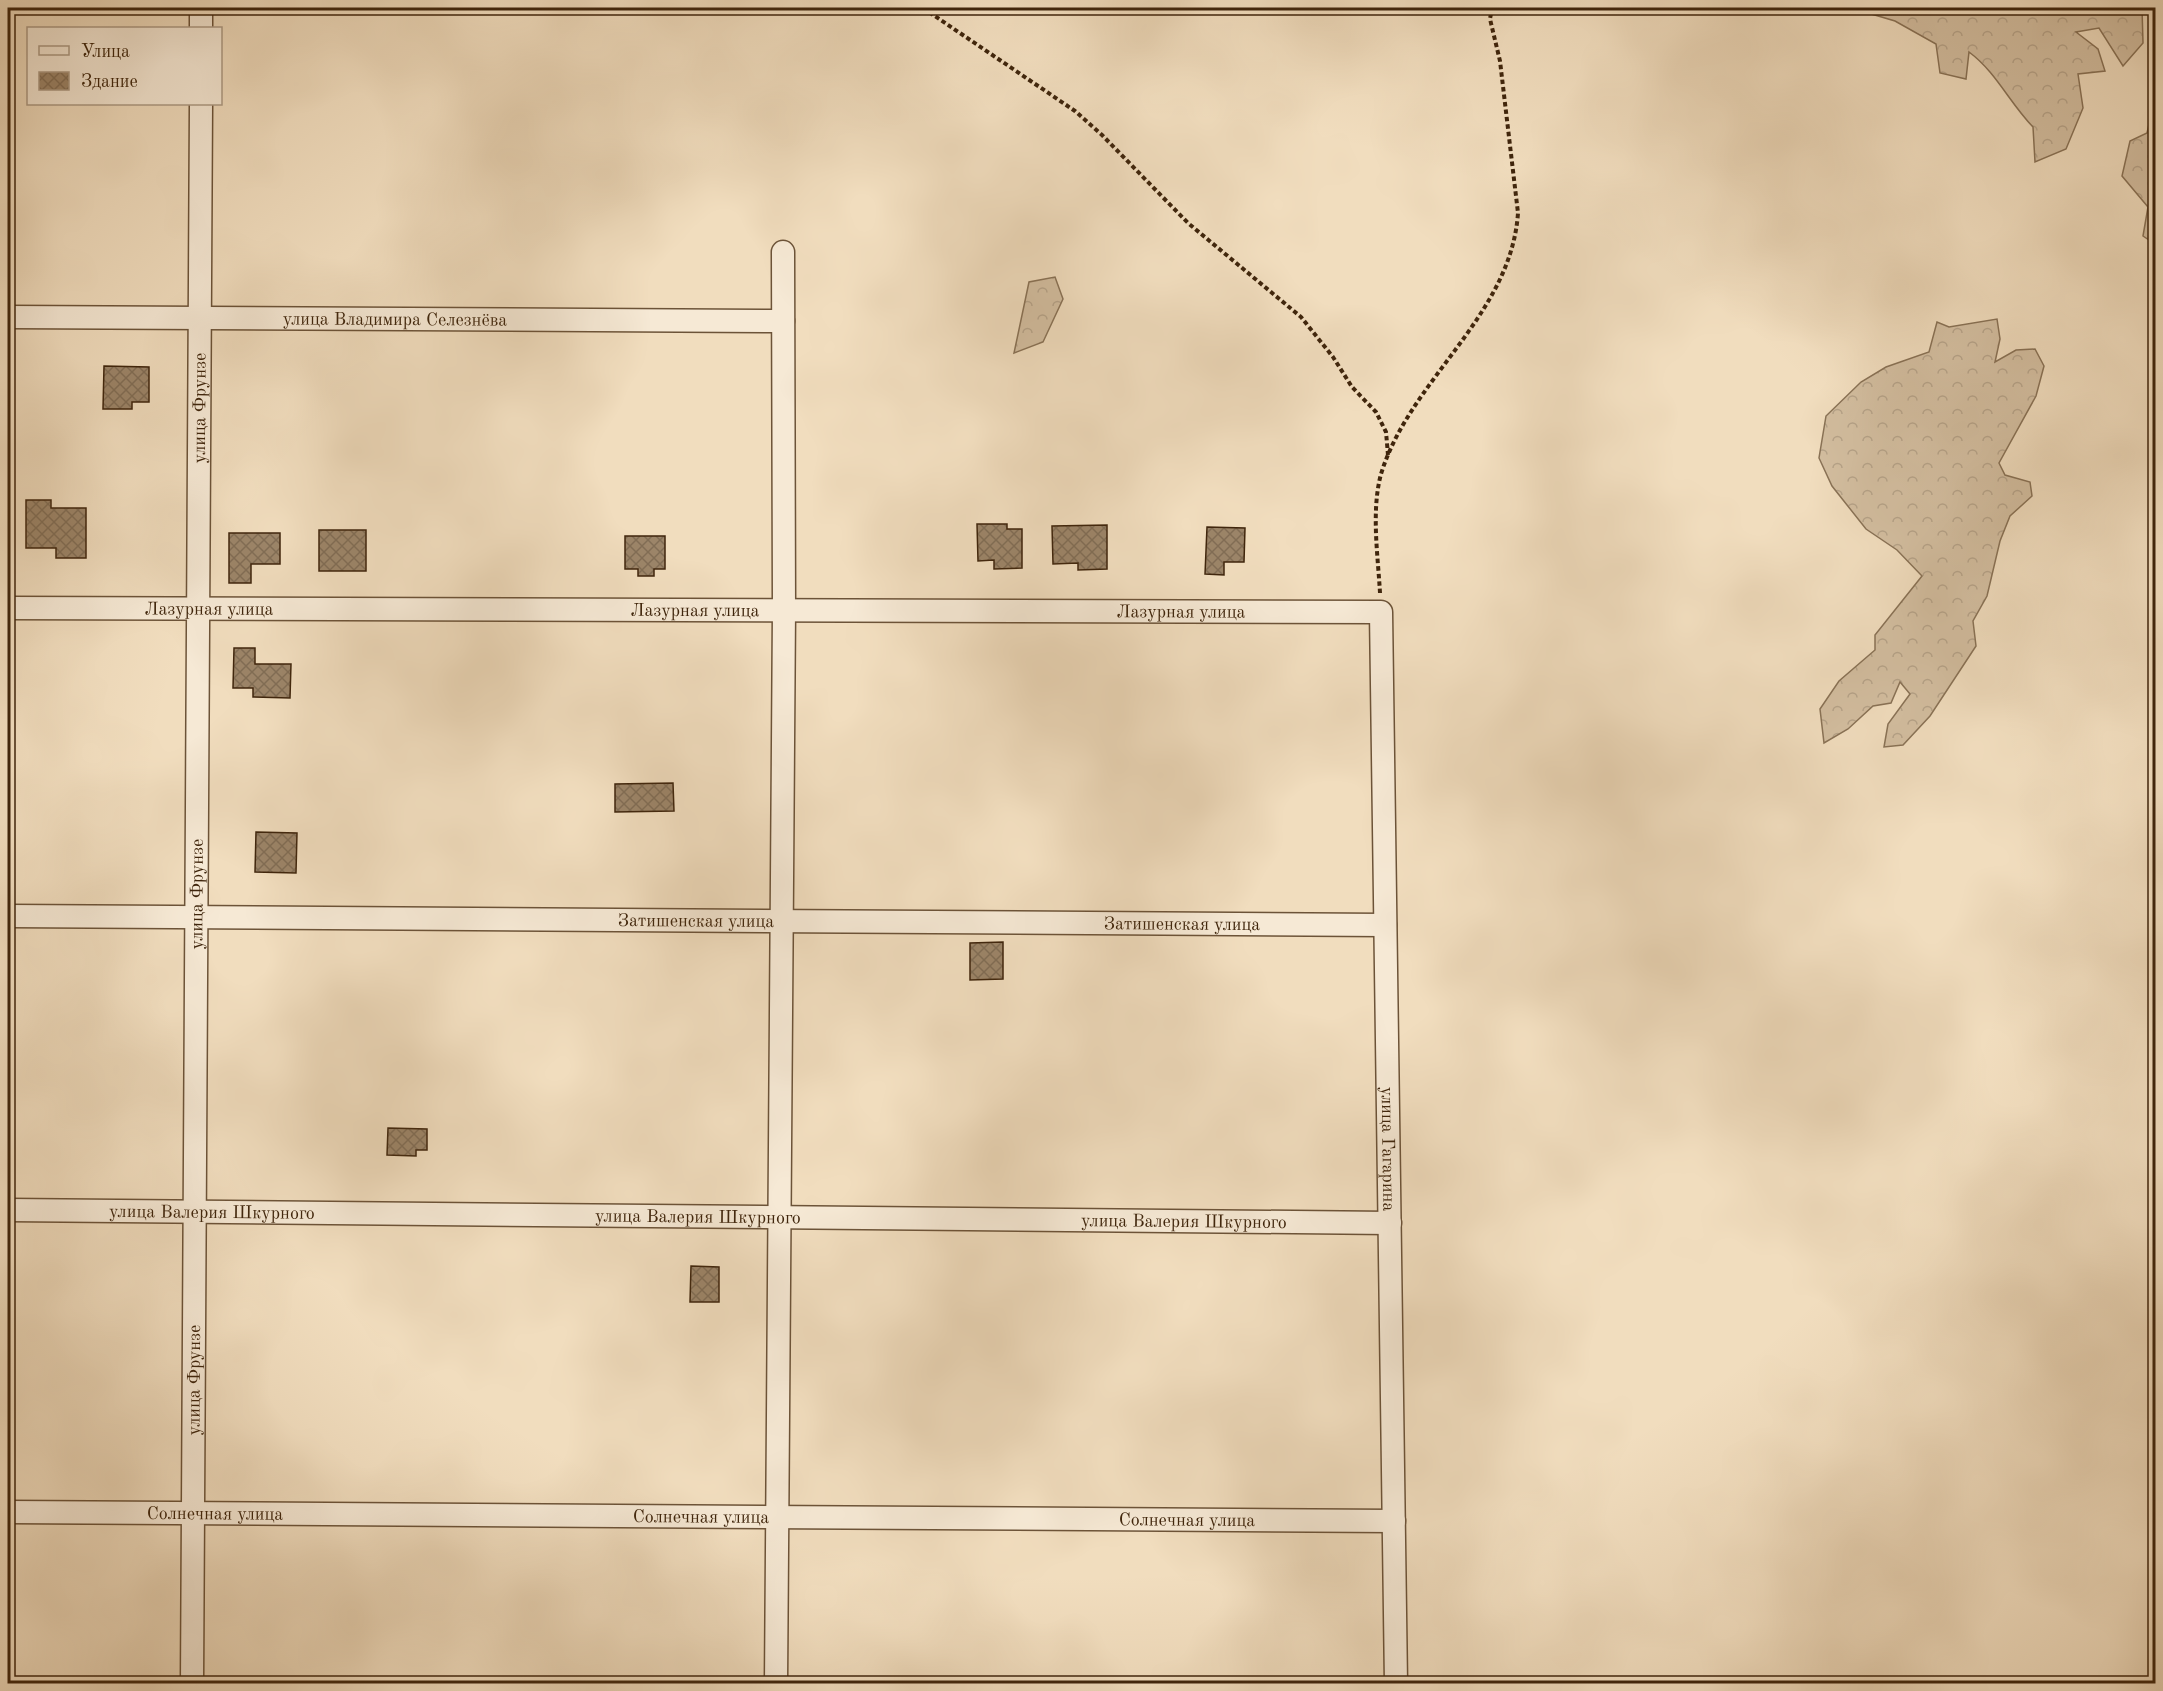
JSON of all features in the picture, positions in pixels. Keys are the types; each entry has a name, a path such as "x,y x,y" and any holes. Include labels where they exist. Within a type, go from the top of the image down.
{"street":[{"name":"улица Фрунзе","path":"192,1683 201,105"},
{"path":"776,1683 784,610 783,252"},
{"name":"улица Владимира Селезнёва","path":"8,317 783,321"},
{"name":"Лазурная улица","path":"8,608 1381,612"},
{"name":"улица Гагарина","path":"1381,612 1396,1683"},
{"name":"Затишенская улица","path":"8,916 1385,926"},
{"name":"улица Валерия Шкурного","path":"8,1210 1390,1223"},
{"name":"Солнечная улица","path":"8,1512 1394,1521"}],"path":[{"path":"923,8 1075,111 1102,135 1188,223 1301,317 1334,357 1352,387 1376,412 1386,432 1388,455"},
{"path":"1381,612 1377,503 1381,477 1388,455 1428,386 1485,306 1509,259 1516,235 1518,213 1500,61 1490,19 1492,8"}],"green space":[{"path":"1851,8 2142,8 2143,43 2123,66 2099,28 2076,32 2098,49 2105,71 2078,74 2083,108 2066,149 2035,162 2033,127 1979,60 1969,52 1966,79 1940,73 1936,44 1895,21"},
{"path":"2155,67 2155,244 2143,236 2148,207 2122,176 2130,141 2147,133 2154,93 2149,70"},
{"path":"1055,277 1063,299 1043,342 1014,353 1029,282"},
{"path":"1997,319 2000,339 1995,362 2016,350 2035,349 2044,366 2036,396 1999,463 2005,475 2030,482 2032,496 2010,516 2000,541 1987,596 1973,621 1976,646 1930,716 1903,745 1884,747 1888,724 1910,694 1900,682 1891,703 1873,706 1848,729 1824,743 1820,709 1839,681 1875,650 1875,635 1922,576 1897,550 1866,529 1832,486 1819,458 1826,416 1861,382 1886,367 1929,352 1937,322 1949,327"}],"building":[{"path":"104,366 149,367 149,402 132,402 132,409 103,409"},
{"path":"26,500 51,500 51,508 86,508 86,558 56,558 56,548 26,548"},
{"path":"977,524 1007,524 1007,529 1022,529 1022,568 994,569 994,560 978,561"},
{"path":"1107,525 1107,569 1078,570 1078,563 1053,564 1052,526"},
{"path":"1207,527 1245,528 1244,562 1224,562 1224,575 1205,574"},
{"path":"319,530 366,530 366,571 319,571"},
{"path":"229,533 280,533 280,564 251,564 251,583 229,583"},
{"path":"625,536 665,536 665,569 654,569 654,576 638,576 638,569 625,569"},
{"path":"234,648 255,648 255,664 291,664 290,698 253,697 253,688 233,688"},
{"path":"673,783 674,811 615,812 615,784"},
{"path":"256,832 297,833 296,873 255,872"},
{"path":"1003,942 1003,979 970,980 970,943"},
{"path":"388,1128 427,1129 427,1150 416,1150 416,1156 387,1155"},
{"path":"691,1266 719,1267 719,1302 690,1302"}]}
